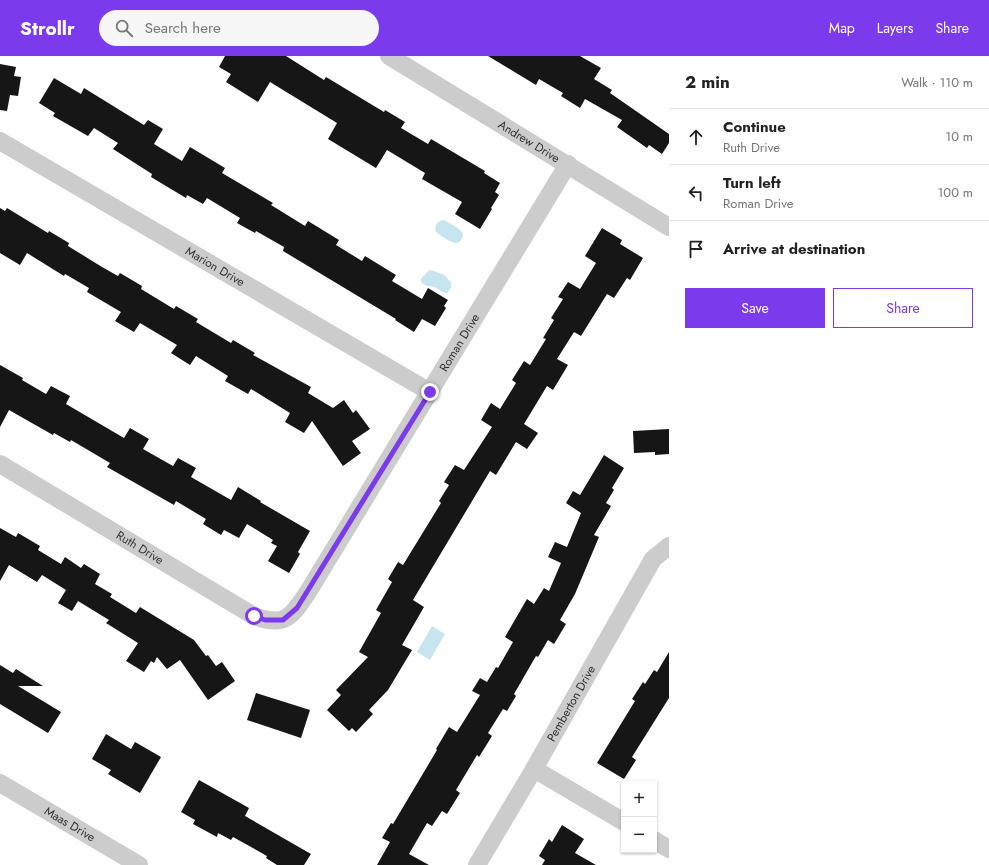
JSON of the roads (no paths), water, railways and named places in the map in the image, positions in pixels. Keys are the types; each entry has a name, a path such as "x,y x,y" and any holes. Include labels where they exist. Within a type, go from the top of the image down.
{"street":[{"name":"Andrew Drive","path":"389,56 669,227"},
{"name":"Marion Drive","path":"0,141 430,392"},
{"name":"Roman Drive","path":"283,620 297,608 308,592 568,164"},
{"name":"Ruth Drive","path":"0,464 254,616 265,620 283,620"},
{"name":"Pemberton Drive","path":"477,865 534,769 653,560 669,546"},
{"path":"534,769 621,820"},
{"name":"Maas Drive","path":"0,783 139,865"},
{"path":"657,842 669,849"}],"water":[{"path":"444,220 462,232 463,236 457,243 446,239 436,232 435,227 437,224"},
{"path":"431,270 444,275 451,282 451,288 447,293 434,287 426,286 421,282 421,279 428,271"},
{"path":"432,626 445,634 430,660 417,652"}]}
